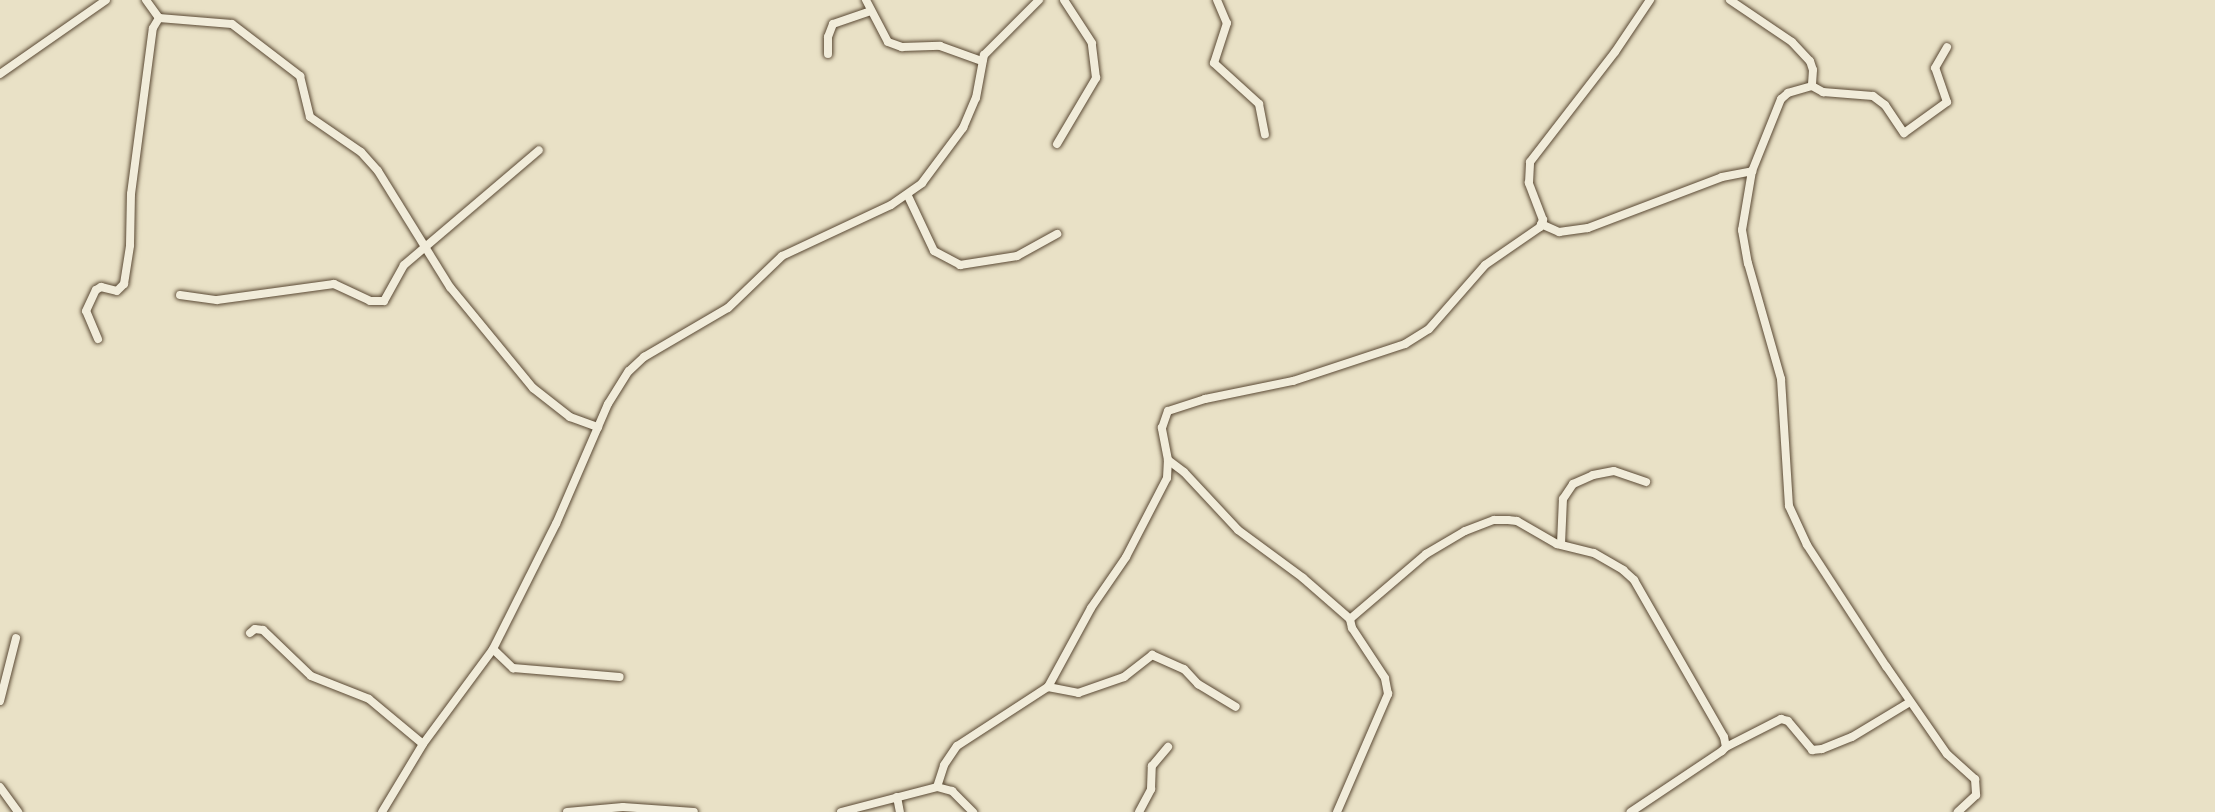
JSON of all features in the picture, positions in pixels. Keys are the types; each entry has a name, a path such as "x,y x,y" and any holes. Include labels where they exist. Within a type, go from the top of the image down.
{"street":[{"path":"0,74 106,0"},
{"path":"146,0 159,18 232,24 300,76 310,117 361,152 378,171 462,304 543,400 570,417 598,427"},
{"path":"866,0 888,42 902,47 940,46 963,57 982,61"},
{"path":"382,812 423,744 493,649 556,524 620,383 644,357 728,308 789,252 908,196 922,183 963,128 976,98 982,61 1039,0"},
{"path":"1057,144 1096,78 1092,43 1064,0"},
{"path":"1217,0 1227,19 1214,63 1259,104 1265,134"},
{"path":"937,787 944,765 957,746 1048,687 1091,608 1138,534 1167,478 1168,460 1162,428 1168,411 1205,399 1293,381 1405,344 1429,329 1485,265 1525,239 1541,224 1542,213 1529,183 1530,162 1615,52 1650,0"},
{"path":"1730,0 1768,24 1804,53 1813,70 1812,86"},
{"path":"828,54 828,37 833,24 871,11"},
{"path":"98,339 86,311 96,290 101,287 117,291 124,284 130,245 131,194 153,28 159,18"},
{"path":"1947,47 1935,68 1947,102 1904,133 1885,105 1873,96 1823,92 1812,86 1788,93 1781,99 1752,171 1742,230 1743,246 1781,379 1789,506 1807,545 1910,702 1947,754 1975,779 1976,795 1958,812"},
{"path":"180,295 217,300 334,284 377,303 384,301 395,276 425,246 539,150"},
{"path":"1541,224 1559,232 1588,228 1722,177 1752,171"},
{"path":"908,196 934,251 960,265 1017,256 1057,234"},
{"path":"1168,460 1184,472 1238,530 1303,578 1350,619 1352,628 1388,686 1386,703 1337,812"},
{"path":"1561,544 1563,499 1573,484 1593,475 1614,471 1646,482"},
{"path":"1350,619 1426,554 1481,524 1517,521 1561,544 1610,561 1634,580 1686,668 1726,747"},
{"path":"250,633 255,629 263,630 311,676 369,699 423,744"},
{"path":"0,701 16,638"},
{"path":"493,649 513,668 620,677"},
{"path":"1048,687 1078,693 1124,677 1152,655 1184,669 1198,684 1236,707"},
{"path":"1631,812 1726,747 1781,719 1788,721 1812,750 1822,749 1852,737 1910,702"},
{"path":"1139,812 1151,789 1152,766 1168,747"},
{"path":"0,787 18,812"},
{"path":"841,812 937,787 952,791 973,812"},
{"path":"897,797 900,812"},
{"path":"567,812 623,807 694,812"}]}
